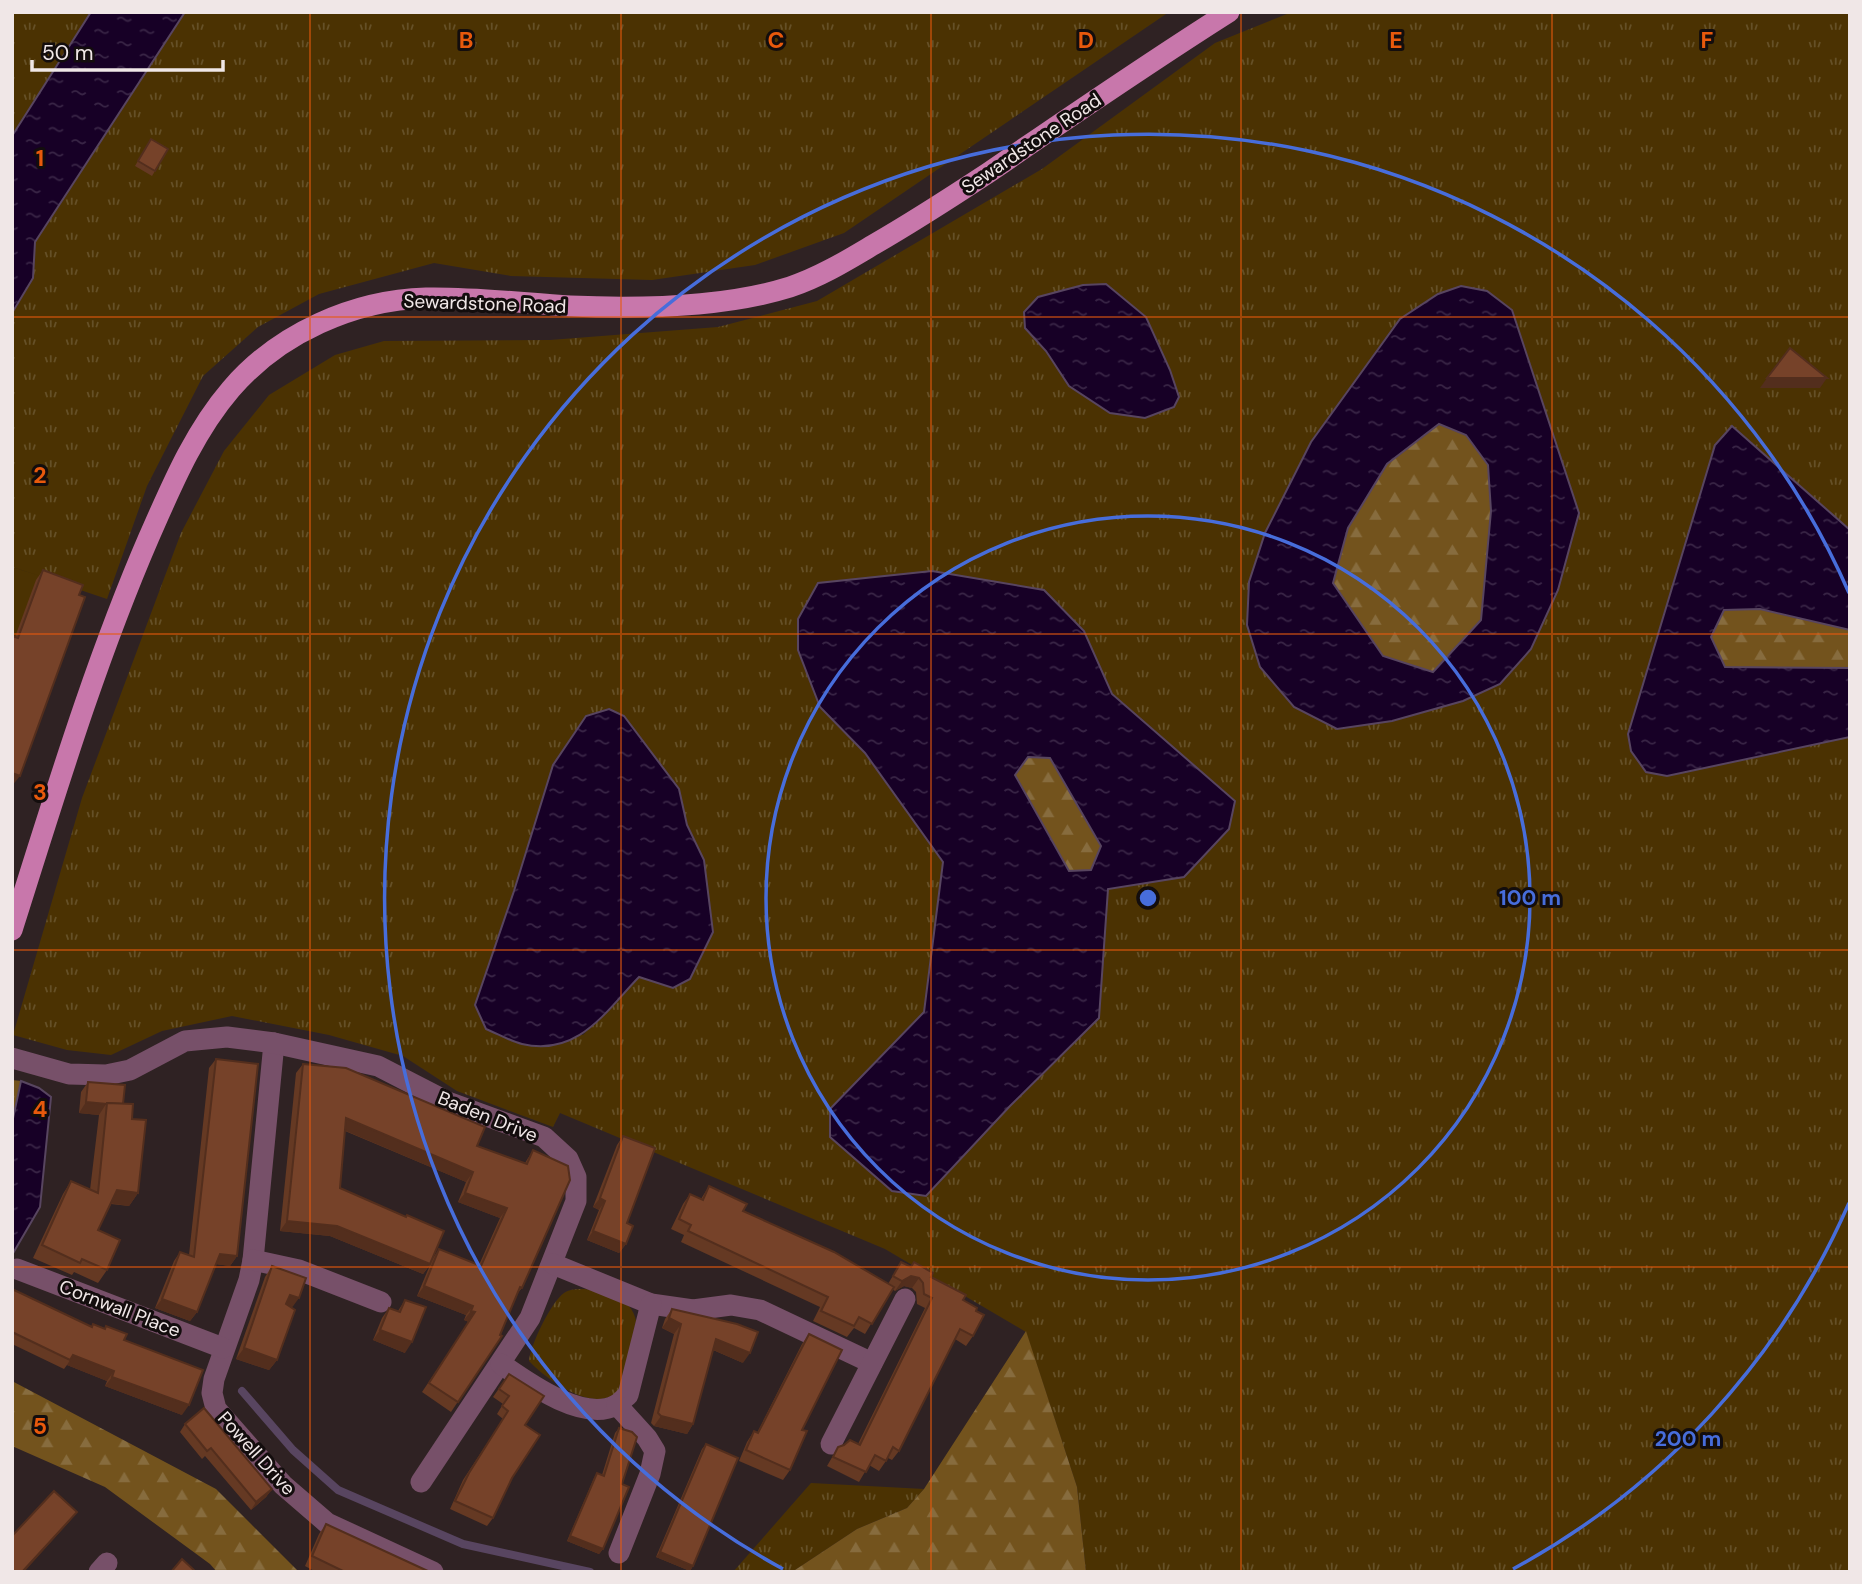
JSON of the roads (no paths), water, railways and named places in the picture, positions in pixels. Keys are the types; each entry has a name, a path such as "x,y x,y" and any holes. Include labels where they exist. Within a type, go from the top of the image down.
{"main road":[{"name":"Sewardstone Road","path":"12,930 45,824 119,610 174,480 199,433 231,388 263,358 308,329 350,311 384,302 426,298 574,306 653,306 729,300 788,287 829,271 928,213 1228,12"}],"street":[{"name":"Baden Drive","path":"12,1058 69,1074 106,1075 130,1070 185,1041 227,1037 274,1043 378,1066 448,1102 544,1137 568,1159 576,1177 576,1202 530,1318 421,1482"},
{"name":"Powell Drive","path":"274,1043 253,1260 249,1280 223,1348 212,1393 216,1409 283,1485 327,1523 433,1572"},
{"path":"253,1260 299,1270 381,1302"},
{"path":"553,1264 651,1304 693,1310 731,1305 760,1310 872,1363"},
{"name":"Cornwall Place","path":"17,1269 223,1348"},
{"path":"831,1444 905,1299"},
{"path":"501,1364 542,1391 580,1407 604,1409 617,1405 628,1395 651,1304"},
{"path":"617,1405 648,1438 655,1451 650,1474 618,1553"}],"water":[{"path":"91,12 185,12 35,242 33,278 12,313 12,136"},
{"path":"1106,284 1146,317 1179,397 1174,407 1145,418 1110,413 1069,386 1046,351 1025,328 1024,312 1038,297 1083,285"},
{"path":"1461,286 1487,291 1512,310 1579,513 1558,590 1531,649 1500,684 1463,701 1392,721 1337,729 1294,707 1260,667 1247,625 1249,582 1265,533 1311,442 1400,319 1438,294","holes":["1439,424 1466,435 1488,465 1491,511 1481,620 1433,672 1383,656 1333,583 1348,528 1387,464"]},
{"path":"1732,426 1850,530 1850,630 1760,609 1724,610 1711,637 1725,667 1850,668 1850,737 1667,776 1646,772 1631,751 1628,734 1715,445"},
{"path":"932,571 1044,590 1084,631 1112,694 1235,801 1229,829 1184,877 1108,889 1099,1018 1010,1106 926,1196 892,1191 830,1137 830,1109 924,1012 943,862 865,753 820,707 798,650 798,619 818,583","holes":["1028,757 1050,758 1101,846 1091,870 1069,871 1015,775"]},
{"path":"609,709 624,716 679,789 687,825 704,860 713,932 690,979 673,988 639,977 602,1017 575,1038 542,1046 522,1044 486,1029 475,1005 553,765 586,716"},
{"path":"21,1081 39,1088 51,1097 40,1207 12,1255 12,1123"}],"waterway":[{"path":"242,1391 293,1450 338,1490 463,1544 590,1572"}]}
